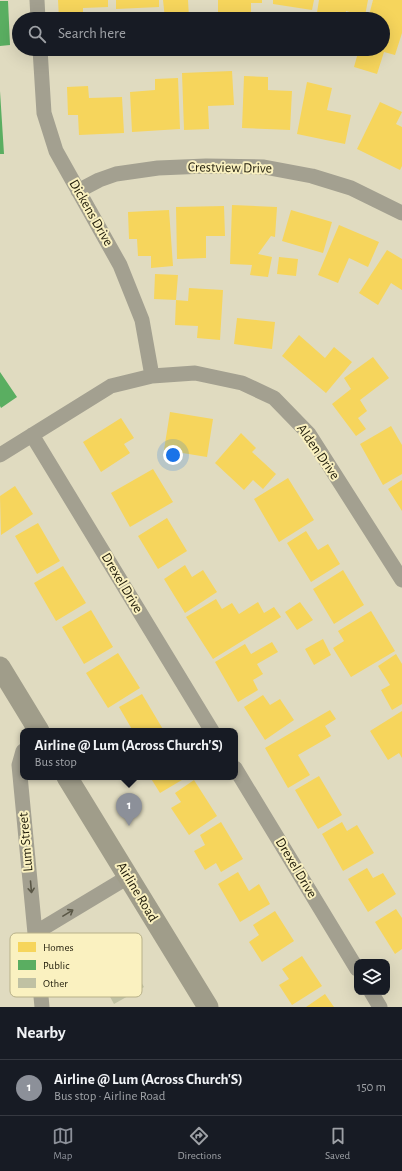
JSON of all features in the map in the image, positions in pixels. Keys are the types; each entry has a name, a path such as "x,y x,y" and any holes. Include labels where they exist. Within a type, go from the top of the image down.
{"main road":[{"path":"0,667 33,727"},
{"name":"Airline Road","path":"69,780 208,1007"}],"street":[{"path":"37,0 38,12"},
{"name":"Dickens Drive","path":"40,56 44,113 56,151 120,265 142,320 152,376"},
{"name":"Crestview Drive","path":"78,191 99,180 116,174 158,168 264,166 312,176 351,188 402,213"},
{"name":"Alden Drive","path":"0,455 111,386 152,376 194,373 242,383 274,398 309,434 402,580"},
{"name":"Drexel Drive","path":"32,435 210,728"},
{"name":"Drexel Drive","path":"238,773 354,964"},
{"name":"Lum Street","path":"21,780 35,933"},
{"path":"35,933 128,877"},
{"path":"373,995 380,1007"},
{"name":"Lum Street","path":"41,997 42,1007"}],"building: Homes":[{"path":"58,0 108,0 108,7 83,8 83,12 59,12"},
{"path":"116,0 159,0 159,7 116,9"},
{"path":"163,0 188,0 189,12 164,12"},
{"path":"218,0 262,0 262,3 251,3 251,12 218,12"},
{"path":"273,0 314,0 312,10 273,4"},
{"path":"319,0 368,0 366,12 317,12"},
{"path":"373,0 402,0 402,33 395,55 390,54 390,12 370,12"},
{"path":"357,56 383,56 377,74 354,67"},
{"path":"232,71 234,105 208,106 209,129 184,130 182,73"},
{"path":"244,76 268,77 268,90 292,91 290,130 242,128"},
{"path":"178,78 180,129 132,132 130,92 155,90 155,79"},
{"path":"307,82 332,88 327,110 351,115 345,144 297,134"},
{"path":"88,86 89,98 122,97 124,133 79,135 78,115 68,115 67,87"},
{"path":"380,102 402,112 396,124 402,127 402,166 400,170 357,149"},
{"path":"232,205 277,207 275,237 271,236 258,254 272,257 268,277 250,275 252,265 230,264"},
{"path":"224,206 225,236 206,236 206,258 177,259 176,207"},
{"path":"169,210 173,266 151,268 151,256 138,256 137,239 129,239 128,212"},
{"path":"291,210 332,222 323,253 282,241"},
{"path":"339,225 379,242 368,267 349,258 338,283 318,275"},
{"path":"387,250 402,259 402,290 391,283 378,305 359,293"},
{"path":"279,257 298,259 296,276 277,274"},
{"path":"155,274 178,275 176,300 154,299"},
{"path":"189,288 223,290 220,340 197,338 198,326 175,325 176,300 188,301"},
{"path":"237,318 275,322 272,349 234,344"},
{"path":"299,335 325,358 334,347 352,362 326,393 282,356"},
{"path":"373,357 389,378 360,400 367,411 358,418 366,429 356,436 332,404 351,389 344,378"},
{"path":"170,412 213,419 207,457 164,450"},
{"path":"121,418 134,438 124,444 130,453 101,472 83,442"},
{"path":"391,426 402,445 402,474 383,485 360,444"},
{"path":"241,433 256,448 252,452 276,474 263,489 253,480 244,490 215,463"},
{"path":"153,469 173,502 130,527 111,493"},
{"path":"288,478 314,520 279,542 254,499"},
{"path":"402,480 402,511 388,489"},
{"path":"15,486 33,514 1,535 0,496"},
{"path":"167,518 187,551 158,569 138,536"},
{"path":"38,523 60,561 37,574 15,536"},
{"path":"306,531 318,550 328,544 340,564 311,582 287,543"},
{"path":"185,565 192,577 203,570 217,592 185,613 164,579"},
{"path":"63,566 86,603 56,621 34,583"},
{"path":"343,570 364,605 334,624 313,589"},
{"path":"216,599 222,609 232,603 239,614 258,602 264,613 274,607 281,617 213,659 186,617"},
{"path":"300,602 313,620 297,630 285,612"},
{"path":"91,610 113,647 84,664 62,627"},
{"path":"371,611 395,651 351,677 333,648 344,641 338,631"},
{"path":"323,639 331,655 314,665 305,649"},
{"path":"272,642 278,652 257,664 263,674 253,680 258,690 238,702 215,662 245,644 251,654"},
{"path":"118,653 140,688 108,708 86,673"},
{"path":"396,654 402,664 402,704 392,710 381,690 390,685 378,666"},
{"path":"142,694 162,728 131,728 119,707"},
{"path":"263,695 270,705 280,699 294,720 265,740 244,707"},
{"path":"330,710 336,719 325,726 331,736 298,755 310,775 288,788 265,748"},
{"path":"402,711 402,758 399,753 388,760 370,731"},
{"path":"319,776 342,815 318,829 295,790"},
{"path":"152,780 182,780 160,793"},
{"path":"194,780 217,816 189,835 171,808 181,802 175,793"},
{"path":"221,822 243,859 221,872 216,863 205,870 194,851 205,845 200,835"},
{"path":"342,822 347,831 357,825 374,853 343,871 322,834"},
{"path":"367,868 373,878 383,873 396,894 368,912 348,879"},
{"path":"238,872 249,891 259,884 270,904 240,922 218,884"},
{"path":"396,909 402,918 402,949 395,954 375,922"},
{"path":"275,911 294,941 262,962 249,942 259,935 253,925"},
{"path":"302,956 322,986 292,1005 279,985 289,979 282,969"},
{"path":"325,994 334,1007 306,1007"}],"building: Public":[{"path":"0,1 8,1 10,45 0,46"},
{"path":"0,91 4,154 0,154"},
{"path":"0,372 17,397 1,408 0,406"}],"building: Other":[{"path":"110,997 126,997 114,1004"}],"place":[{"name":"Airline @ Lum (Across Church'S)","path":"129,826"}]}
